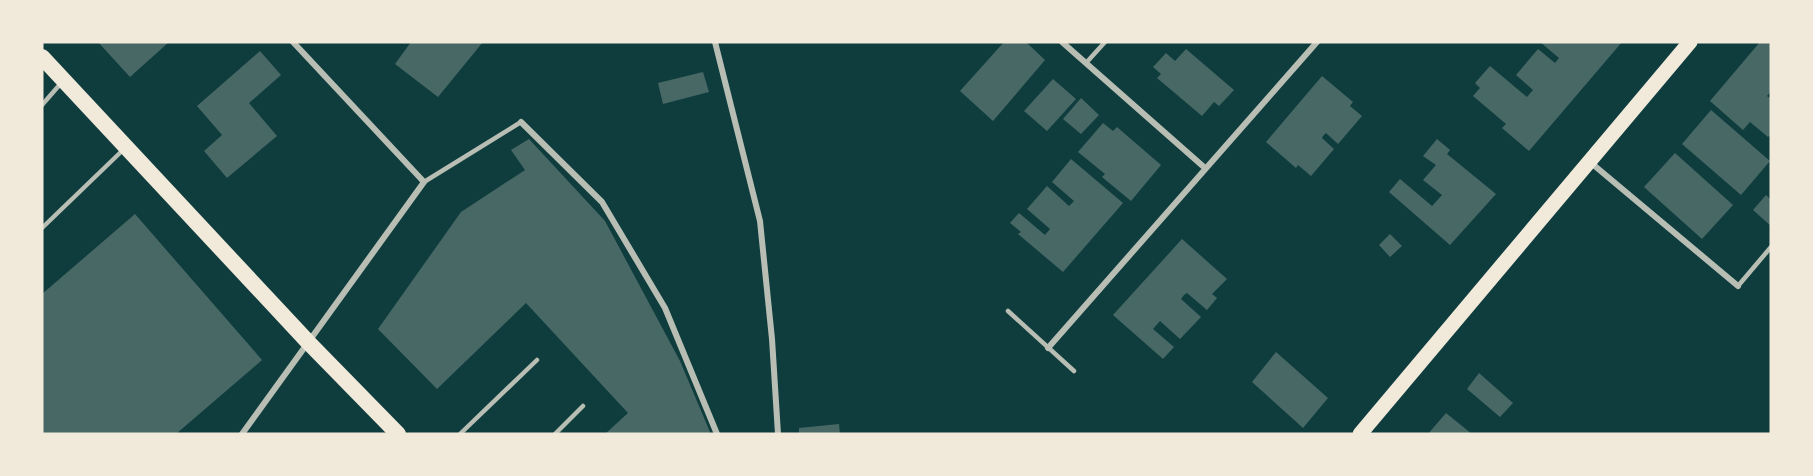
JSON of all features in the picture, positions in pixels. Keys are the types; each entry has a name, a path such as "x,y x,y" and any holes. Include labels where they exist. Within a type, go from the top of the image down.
{"highway":[{"path":"42,57 308,342 398,434"}],"main road":[{"path":"1360,434 1690,42"}],"street":[{"path":"242,434 424,182 293,42"},
{"path":"716,42 760,221 772,339 778,434"},
{"path":"1062,42 1205,168"},
{"path":"1048,348 1317,42"},
{"path":"521,122 602,202 665,308 717,434"},
{"path":"1590,161 1737,286"}],"lane":[{"path":"1086,63 1106,42"},
{"path":"42,105 63,80"},
{"path":"424,182 521,122"},
{"path":"42,228 126,147"},
{"path":"1737,286 1771,247"},
{"path":"1008,311 1074,371"},
{"path":"460,434 537,360"},
{"path":"555,434 583,406"}],"building":[{"path":"98,42 169,42 130,77"},
{"path":"411,42 483,42 438,97 395,64"},
{"path":"1004,42 1026,42 1045,60 993,121 960,91"},
{"path":"1540,42 1622,42 1529,151 1502,128 1506,124 1473,96 1480,88 1475,83 1490,66 1527,97 1533,90 1516,75 1538,49 1555,63 1559,58"},
{"path":"1760,42 1771,42 1771,91 1767,96 1771,99 1771,134 1768,137 1750,122 1743,130 1710,101"},
{"path":"1186,49 1234,90 1219,106 1214,102 1202,116 1157,78 1161,74 1153,67 1166,53 1175,61"},
{"path":"260,51 281,75 249,103 277,136 227,178 204,151 222,135 197,106"},
{"path":"703,72 709,92 663,104 658,83"},
{"path":"1322,76 1353,102 1350,106 1362,116 1338,144 1326,133 1323,136 1322,138 1334,149 1311,176 1298,165 1296,168 1266,142"},
{"path":"1053,79 1076,99 1047,131 1024,111"},
{"path":"1081,98 1099,115 1081,134 1063,119"},
{"path":"1711,110 1770,161 1741,195 1682,144"},
{"path":"1103,123 1113,131 1117,127 1161,165 1131,201 1102,177 1105,174 1078,152"},
{"path":"529,139 605,221 680,361 710,432 708,434 605,434 628,413 526,303 437,389 378,329 461,212 525,170 511,150"},
{"path":"1437,139 1450,150 1447,154 1496,194 1450,245 1389,192 1400,179 1432,206 1434,204 1442,195 1423,180 1436,165 1423,156"},
{"path":"1675,153 1733,205 1702,239 1644,187"},
{"path":"1071,159 1123,203 1063,272 1018,234 1021,232 1010,223 1019,213 1045,235 1050,229 1027,209 1047,186 1069,206 1074,201 1052,182"},
{"path":"1766,195 1771,200 1771,226 1753,210"},
{"path":"135,214 262,360 176,434 42,434 42,294"},
{"path":"1390,234 1402,246 1390,257 1379,245"},
{"path":"1182,239 1227,279 1212,294 1217,298 1207,310 1187,293 1184,295 1181,299 1201,317 1180,339 1160,321 1153,329 1174,347 1163,359 1113,315"},
{"path":"1276,352 1328,398 1303,428 1252,382"},
{"path":"1479,373 1513,403 1500,417 1467,389"},
{"path":"1446,413 1472,434 1428,434"},
{"path":"839,424 840,434 799,434 799,428"}]}
